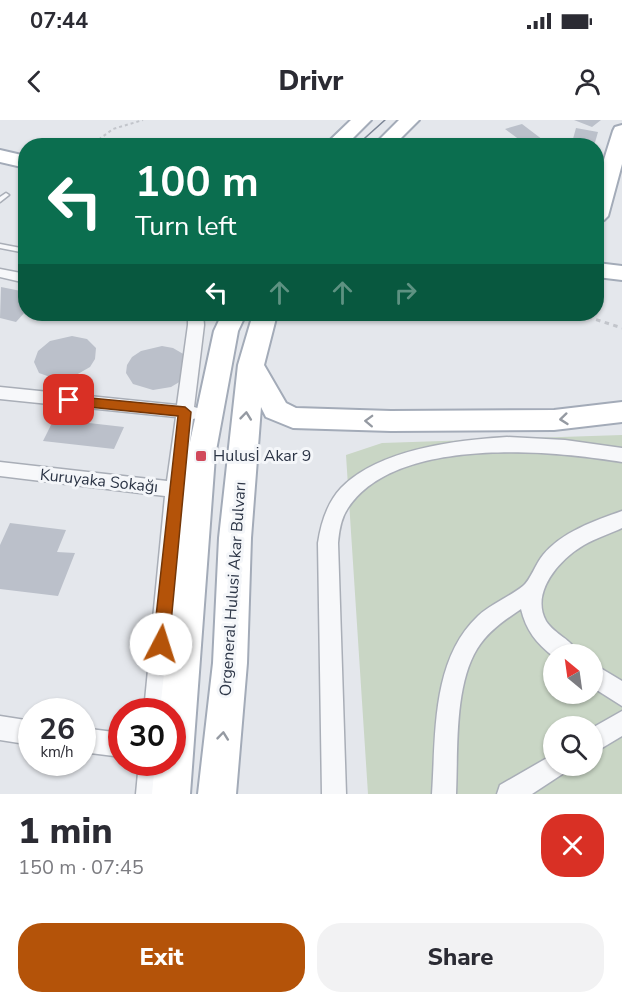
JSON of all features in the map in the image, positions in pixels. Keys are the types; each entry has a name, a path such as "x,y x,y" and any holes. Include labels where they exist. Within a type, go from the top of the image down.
{"main road":[{"path":"396,133 416,120"},
{"path":"340,138 357,121"},
{"path":"604,193 621,137"},
{"path":"0,160 18,155"},
{"path":"0,160 18,161"},
{"path":"0,160 18,168"},
{"path":"0,160 18,171"},
{"path":"604,271 622,273"},
{"path":"604,280 622,281"},
{"path":"171,698 187,490 197,413 227,321"},
{"name":"Orgeneral Hulusi Akar Bulvarı","path":"217,794 230,663 235,538 253,355 263,321"},
{"path":"279,321 253,355 276,410 293,418 391,421 554,420 622,412"},
{"path":"169,776 171,794"}],"street":[{"path":"0,273 18,277"},
{"path":"0,393 197,413 195,321"},
{"path":"334,794 328,543 333,517 346,494 365,478 382,470 424,454 463,447 498,444 544,446 622,455"},
{"name":"Kuruyaka Sokağı","path":"0,469 187,490"},
{"path":"157,698 187,490"},
{"path":"554,644 535,622 531,607 533,591 539,575 560,551 589,533 622,519"},
{"path":"444,794 452,698 459,661 467,645 483,625 512,603 533,591"},
{"path":"603,681 622,695"},
{"path":"603,735 622,723"},
{"path":"0,728 18,731"},
{"path":"509,794 543,773"},
{"path":"148,794 157,776"}],"lane":[{"path":"0,246 18,249"}],"path":[{"path":"100,138 113,129 143,120"},
{"path":"600,321 622,328"}],"green space":[{"path":"622,435 622,794 368,794 346,455 382,443"}],"building":[{"path":"574,120 601,120 592,127"},
{"path":"522,124 540,138 517,138 505,129"},
{"path":"576,128 598,132 596,138 573,138"},
{"path":"1,287 18,290 18,320 16,322 0,318"},
{"path":"72,336 87,339 96,348 95,359 90,367 76,375 64,378 53,378 39,373 34,362 38,351 50,341"},
{"path":"162,346 173,348 185,355 181,381 171,387 153,390 133,384 126,373 127,365 132,357 141,351"},
{"path":"54,419 124,427 114,449 43,441"},
{"path":"10,523 66,530 57,552 75,553 58,596 0,589 0,545"}],"tram line":[{"path":"365,138 385,120"}],"place":[{"name":"Hulusİ Akar 9","path":"201,456"}],"route":[{"path":"69,400 185,412 161,644"}]}
